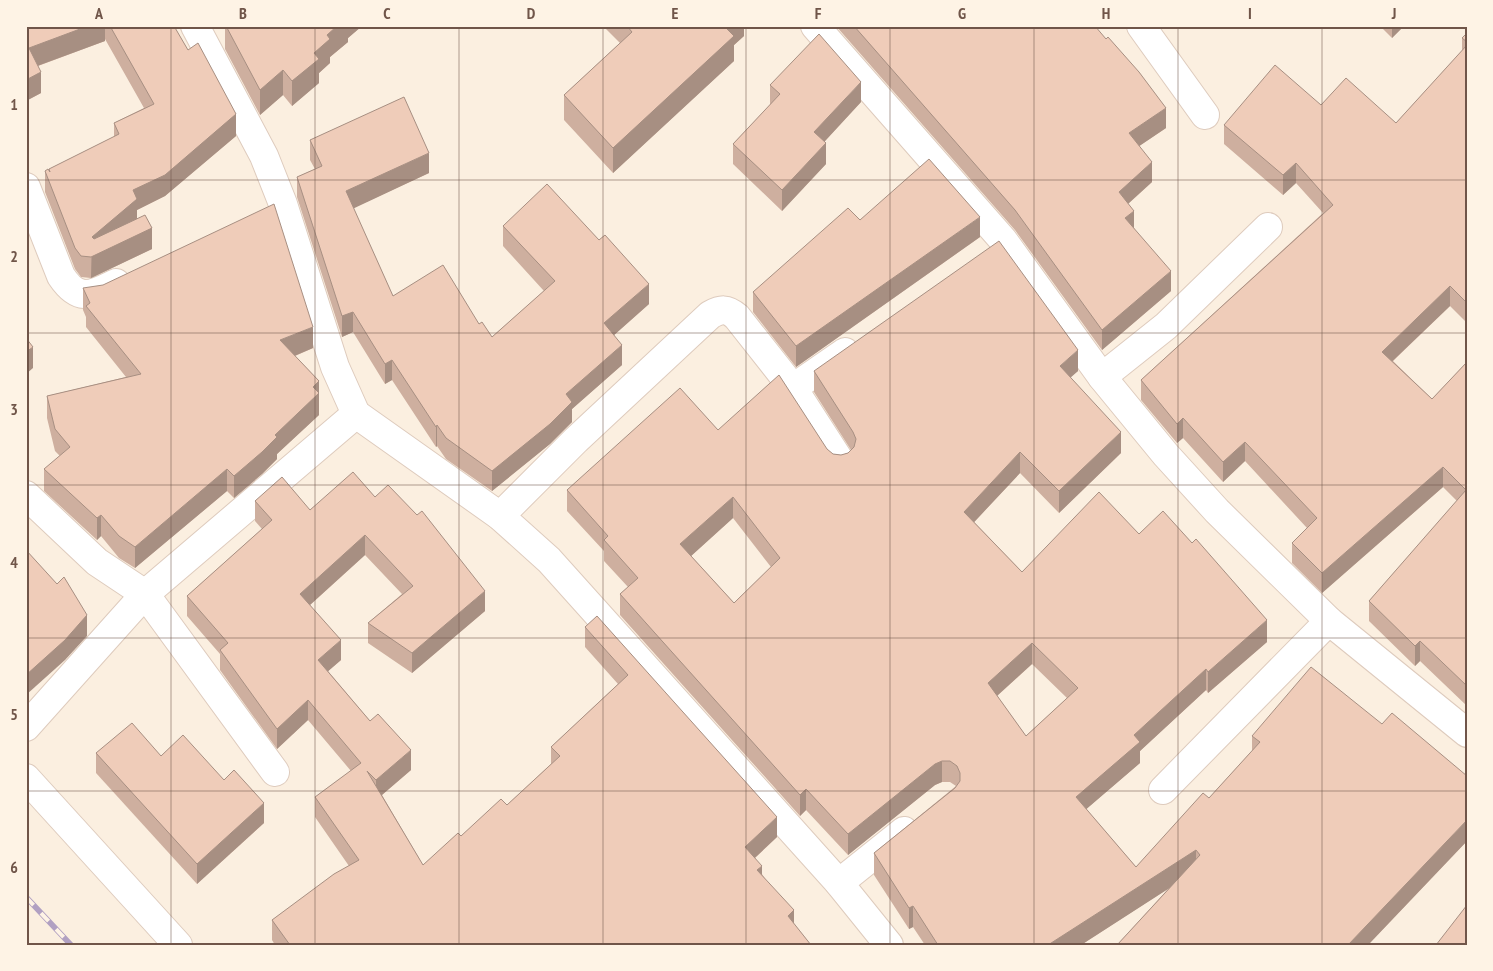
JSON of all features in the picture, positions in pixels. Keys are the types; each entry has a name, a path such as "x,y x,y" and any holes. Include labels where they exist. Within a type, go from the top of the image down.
{"street":[{"path":"195,26 264,156 283,204 335,367 356,414 500,516 549,560 839,883 889,945"},
{"path":"815,26 1166,455 1217,511 1329,621 1467,733"},
{"path":"1141,26 1205,114"},
{"path":"26,187 61,276 68,288 76,294 91,294 140,272"},
{"path":"256,216 283,204"},
{"path":"1102,377 1166,326 1268,227"},
{"path":"500,516 576,440 710,315 720,310 729,310 737,317 793,388 840,461"},
{"path":"793,388 865,337"},
{"path":"26,727 145,594 356,414"},
{"path":"26,495 97,562 145,594 275,772"},
{"path":"1163,790 1329,621"},
{"path":"26,778 178,945"},
{"path":"839,883 923,816"}],"building":[{"path":"26,26 88,26 29,48 41,72 26,80"},
{"path":"110,26 174,26 188,50 198,43 236,114 165,175 133,190 137,199 92,237 94,239 145,215 152,228 91,257 81,256 75,248 45,171 48,169 50,172 49,169 119,134 114,123 154,104"},
{"path":"226,26 337,26 327,35 330,39 314,53 319,59 292,81 283,70 260,90"},
{"path":"627,26 728,26 726,28 734,36 613,148 564,95 632,32"},
{"path":"854,26 1095,26 1106,39 1108,37 1139,72 1166,108 1129,133 1152,162 1119,192 1134,211 1125,218 1171,271 1102,330 1015,210"},
{"path":"1467,33 1467,42 1462,38"},
{"path":"819,34 861,82 814,132 826,143 782,190 733,144 780,94 770,85"},
{"path":"1467,45 1467,303 1450,286 1382,352 1432,399 1467,362 1467,686 1420,641 1415,646 1369,601 1466,490 1443,467 1322,573 1292,543 1317,518 1245,442 1223,462 1183,418 1177,424 1141,380 1333,205 1296,163 1283,175 1224,125 1275,65 1321,105 1346,78 1396,123"},
{"path":"404,97 429,153 346,191 393,296 443,265 479,324 482,322 492,337 555,281 503,226 547,184 599,240 605,235 649,284 604,323 622,345 566,394 572,402 550,424 492,471 446,438 437,425 436,427 392,360 385,364 353,312 342,316 297,177 322,166 310,140"},
{"path":"929,159 980,217 796,346 753,292 848,208 860,220"},
{"path":"274,204 313,327 280,340 319,381 313,387 319,393 275,435 277,437 262,452 234,476 227,469 135,547 119,536 101,515 97,518 44,469 70,447 55,429 47,396 141,374 86,306 90,303 83,288 103,285"},
{"path":"999,241 1078,350 1060,366 1121,432 1059,491 1020,452 964,512 1022,572 1099,492 1139,534 1163,511 1192,543 1196,539 1267,620 1208,672 1206,669 1134,735 1140,742 1076,797 1136,867 1203,793 1209,798 1260,742 1252,736 1311,667 1382,724 1392,713 1467,776 1467,820 1348,945 1117,945 1200,855 1196,850 1048,945 938,945 913,906 909,908 874,853 955,788 960,781 960,773 957,766 950,761 942,761 935,764 848,834 806,789 800,795 620,594 638,578 604,540 608,536 567,490 680,388 718,430 779,375 827,449 833,454 841,455 848,453 854,447 856,439 814,371","holes":["733,497 780,558 734,603 680,544","1032,643 1078,688 1026,736 988,683"]},
{"path":"26,338 33,347 26,352"},
{"path":"353,472 375,497 388,485 417,515 422,511 485,591 412,653 368,623 413,586 365,535 300,594 341,640 318,660 370,721 378,714 411,750 376,780 367,771 423,865 458,833 461,836 501,799 507,805 560,756 551,747 628,675 585,627 597,616 777,817 745,847 762,866 757,870 794,910 788,916 811,945 290,945 272,920 334,874 359,860 315,797 361,763 308,700 277,729 220,650 228,643 187,596 272,520 255,501 282,477 310,510"},
{"path":"26,550 57,584 64,577 87,615 65,640 26,675"},
{"path":"132,723 161,756 183,735 224,780 234,770 264,803 197,864 96,753"},
{"path":"1467,905 1467,945 1436,945"}],"railway":[{"path":"26,897 71,945"}]}
